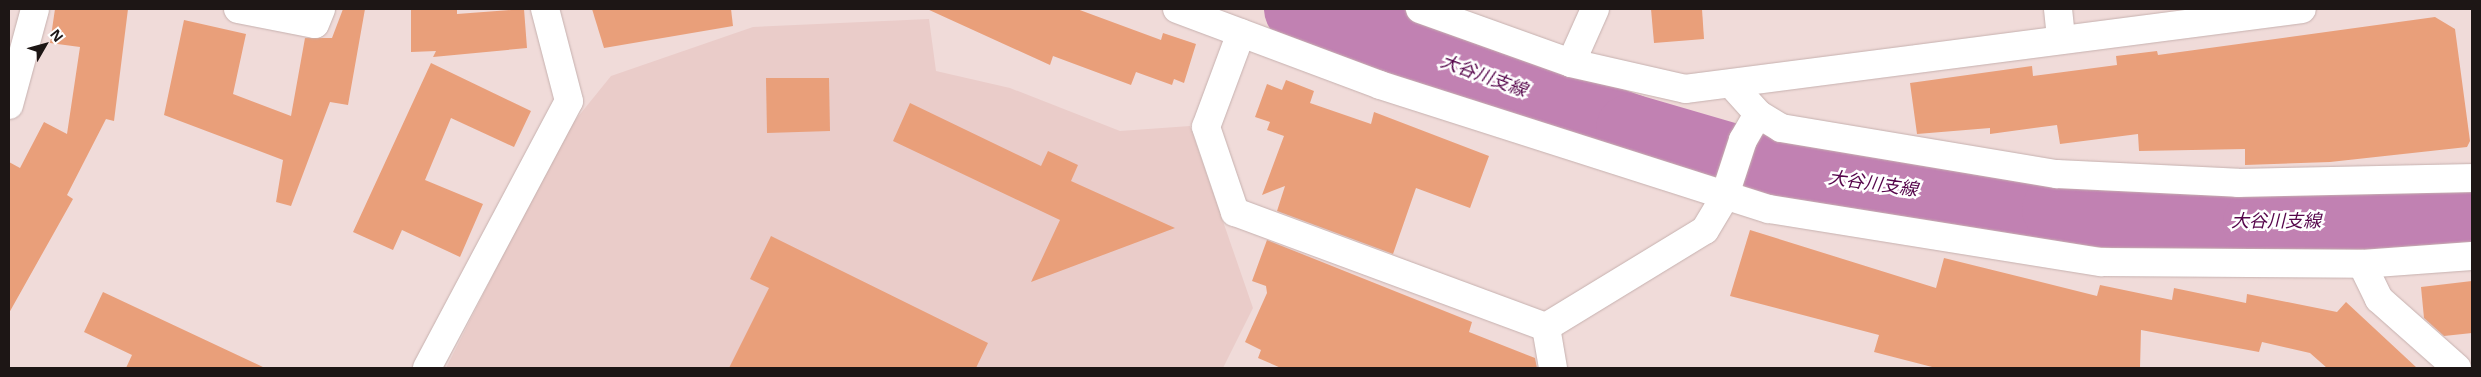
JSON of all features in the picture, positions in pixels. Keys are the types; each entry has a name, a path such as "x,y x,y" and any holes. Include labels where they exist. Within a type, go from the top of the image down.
{"street":[{"path":"9,105 35,9"},
{"path":"238,9 315,24 321,9"},
{"path":"427,368 569,101 544,9"},
{"path":"1178,9 1380,85 1726,190 2101,262 2362,264 2472,256"},
{"path":"1420,9 1571,63 1685,89 1732,86 2061,39 2302,9"},
{"path":"1571,63 1595,9"},
{"path":"2058,9 2061,39"},
{"path":"1241,33 1206,127 1235,212 1546,327"},
{"path":"1732,86 1758,114 1781,128 2057,174 2238,183 2472,178"},
{"path":"1546,327 1705,230 1726,190 1743,140 1758,114"},
{"path":"2362,264 2379,299 2457,368"},
{"path":"1546,327 1553,368"}],"shaded area":[{"path":"929,19 936,71 1010,88 1120,131 1190,126 1253,308 1223,368 446,368 564,134 611,76 753,27"}],"building":[{"path":"55,9 128,9 114,121 106,119 67,195 73,199 9,313 9,162 20,168 44,122 67,134 80,47 50,43"},
{"path":"343,9 365,9 348,105 330,102 291,206 276,202 283,160 164,115 184,20 246,34 233,94 291,116 305,38 332,38"},
{"path":"411,9 457,9 457,14 524,9 527,48 433,57 436,51 411,52"},
{"path":"592,9 731,9 733,26 604,48"},
{"path":"927,9 1077,9 1161,40 1163,33 1196,44 1184,83 1174,79 1172,85 1136,72 1131,85 1053,56 1050,65"},
{"path":"1651,9 1702,9 1704,39 1654,43"},
{"path":"2435,17 2455,29 2470,141 2467,147 2330,162 2245,165 2245,149 2139,151 2138,134 2060,144 2057,125 1990,134 1990,128 1917,134 1910,83 2032,66 2033,76 2117,65 2116,56 2157,51 2158,55"},
{"path":"431,63 531,111 514,147 451,118 425,180 483,204 460,257 402,230 393,250 353,232"},
{"path":"766,78 829,78 830,131 767,133"},
{"path":"1286,80 1314,91 1310,103 1371,124 1374,112 1489,156 1470,208 1416,188 1393,254 1277,211 1285,186 1262,195 1284,136 1267,130 1270,122 1255,117 1267,84 1282,90"},
{"path":"910,103 1041,166 1048,151 1078,165 1071,181 1175,228 1031,282 1060,220 893,141"},
{"path":"1750,230 1936,288 1944,258 2097,296 2100,285 2172,300 2174,288 2246,303 2247,294 2337,312 2346,302 2417,368 2327,368 2310,353 2262,342 2259,352 2141,330 2140,368 1936,368 1874,352 1879,335 1730,296"},
{"path":"771,236 988,343 976,368 729,368 769,288 750,279"},
{"path":"1267,240 1472,322 1469,332 1535,358 1537,368 1281,368 1258,358 1261,350 1245,342 1267,293 1266,286 1252,281"},
{"path":"2472,281 2472,333 2444,336 2424,318 2421,287"},
{"path":"103,292 265,368 126,368 132,355 84,332"}],"waterway":[{"name":"大谷川支線","path":"1299,9 1631,129 1768,169 2057,209 2258,223 2472,215"}]}
